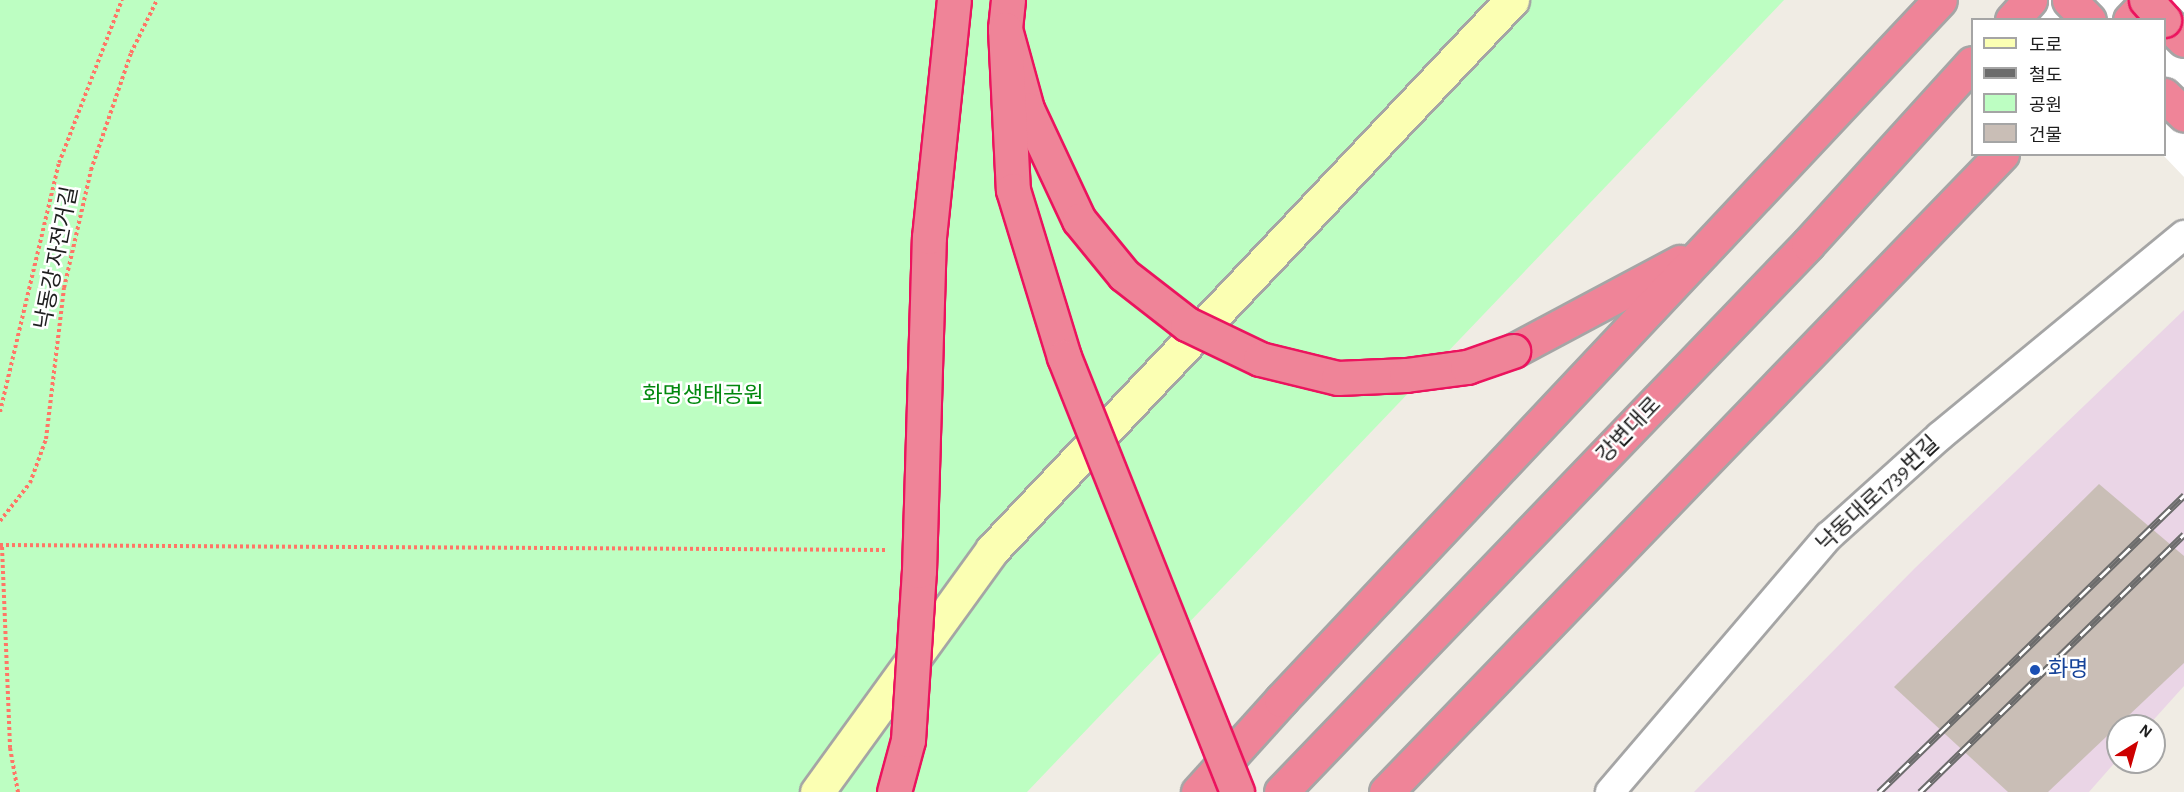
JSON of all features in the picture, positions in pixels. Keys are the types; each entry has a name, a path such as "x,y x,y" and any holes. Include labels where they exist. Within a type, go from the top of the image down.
{"highway":[{"path":"894,792 908,740 919,571 929,237 954,0"},
{"path":"1198,792 1281,700 1940,0"},
{"path":"2014,18 2030,0"},
{"path":"2069,0 2087,18"},
{"path":"2132,18 2147,0 2164,18"},
{"path":"1006,14 1027,109 1079,220 1124,275 1186,324 1260,359 1338,378 1406,375 1467,367 1513,351 1706,249"},
{"path":"1006,14 1013,190 1064,357 1237,792"},
{"path":"2166,21 2184,40"},
{"name":"강변대로","path":"1281,792 1808,244 1971,64"},
{"path":"2166,96 2184,114"},
{"path":"1386,792 2000,156"}],"street":[{"path":"817,792 992,550 1512,0"},
{"name":"낙동대로1739번길","path":"1611,792 1829,536 1940,436 2184,235"}],"path":[{"path":"0,412 59,163 122,0"},
{"name":"낙동강 자전거길","path":"0,521 30,483 46,438 64,288 91,170 131,54 157,0"},
{"path":"18,792 10,748 1,546 897,550"}],"shaded area":[{"path":"2184,310 2184,686 2159,714 2106,714 2106,773 2089,792 1694,792 1915,568"}],"green space":[{"name":"화명생태공원","path":"0,0 1784,0 1027,792 0,792"}],"pier":[{"path":"2012,0 2184,0 2184,177 2164,156 2166,156 2166,18 2030,18"}],"building":[{"path":"2099,484 2184,556 2184,663 2130,714 2106,714 2106,737 2048,792 2008,792 1894,687"}],"railway":[{"path":"1879,792 2184,495"},
{"path":"1920,792 2184,534"}],"place":[{"name":"화명","path":"2035,670"}]}
